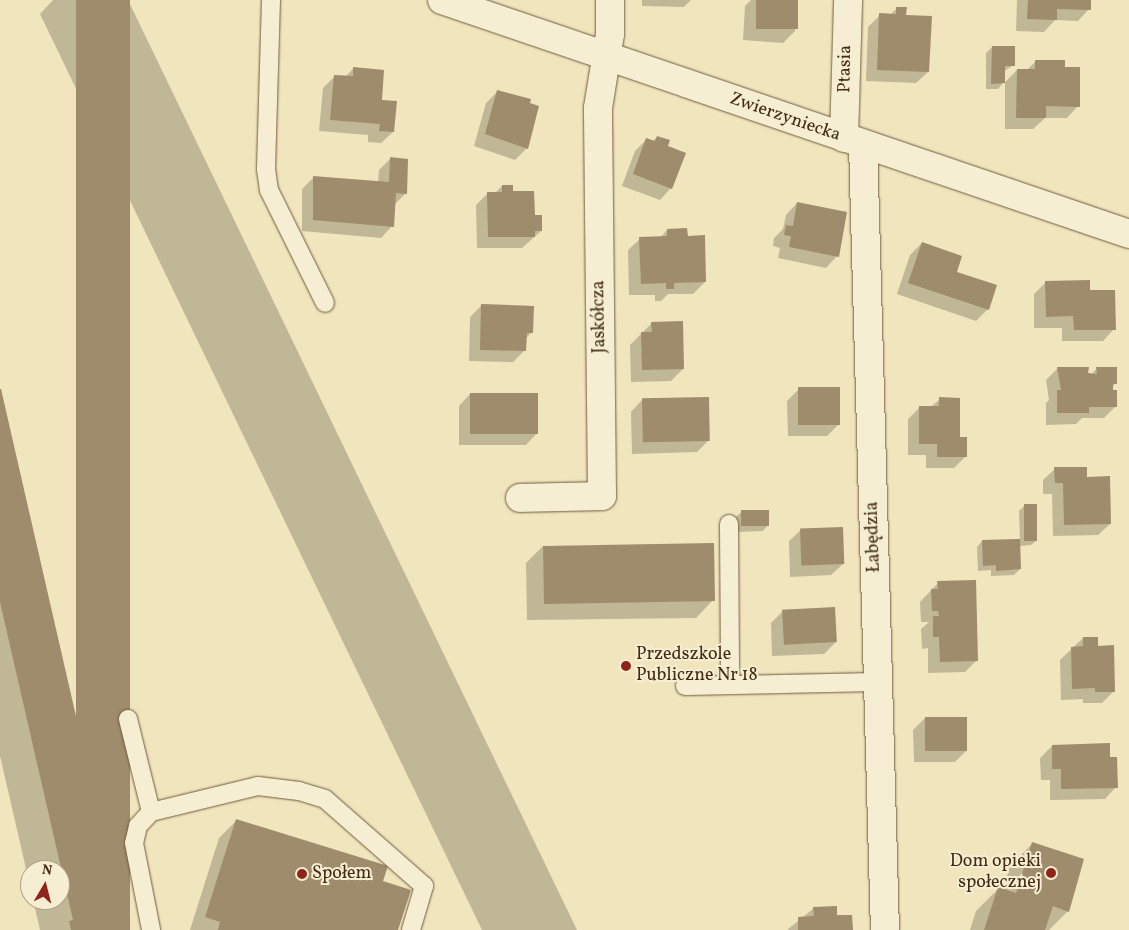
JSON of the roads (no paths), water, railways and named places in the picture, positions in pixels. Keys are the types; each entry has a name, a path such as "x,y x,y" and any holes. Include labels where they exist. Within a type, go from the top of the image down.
{"street":[{"name":"Zwierzyniecka","path":"442,0 1129,234"},
{"path":"604,56 610,34 610,0"},
{"name":"Ptasia","path":"848,0 853,141"},
{"name":"Jaskółcza","path":"520,498 602,496 598,108 604,56"},
{"name":"Łabędzia","path":"853,141 878,682 885,930"}],"lane":[{"path":"271,0 266,169 269,190 325,303"},
{"path":"729,524 730,685"},
{"path":"685,686 878,682"},
{"path":"128,719 151,812"},
{"path":"151,930 134,843 138,826 151,812 258,786 299,791 325,799 424,886 411,930"}],"place":[{"name":"Przedszkole Publiczne Nr 18","path":"626,666"},
{"name":"Dom opieki społecznej","path":"1051,873"},
{"name":"Społem","path":"302,874"}]}
